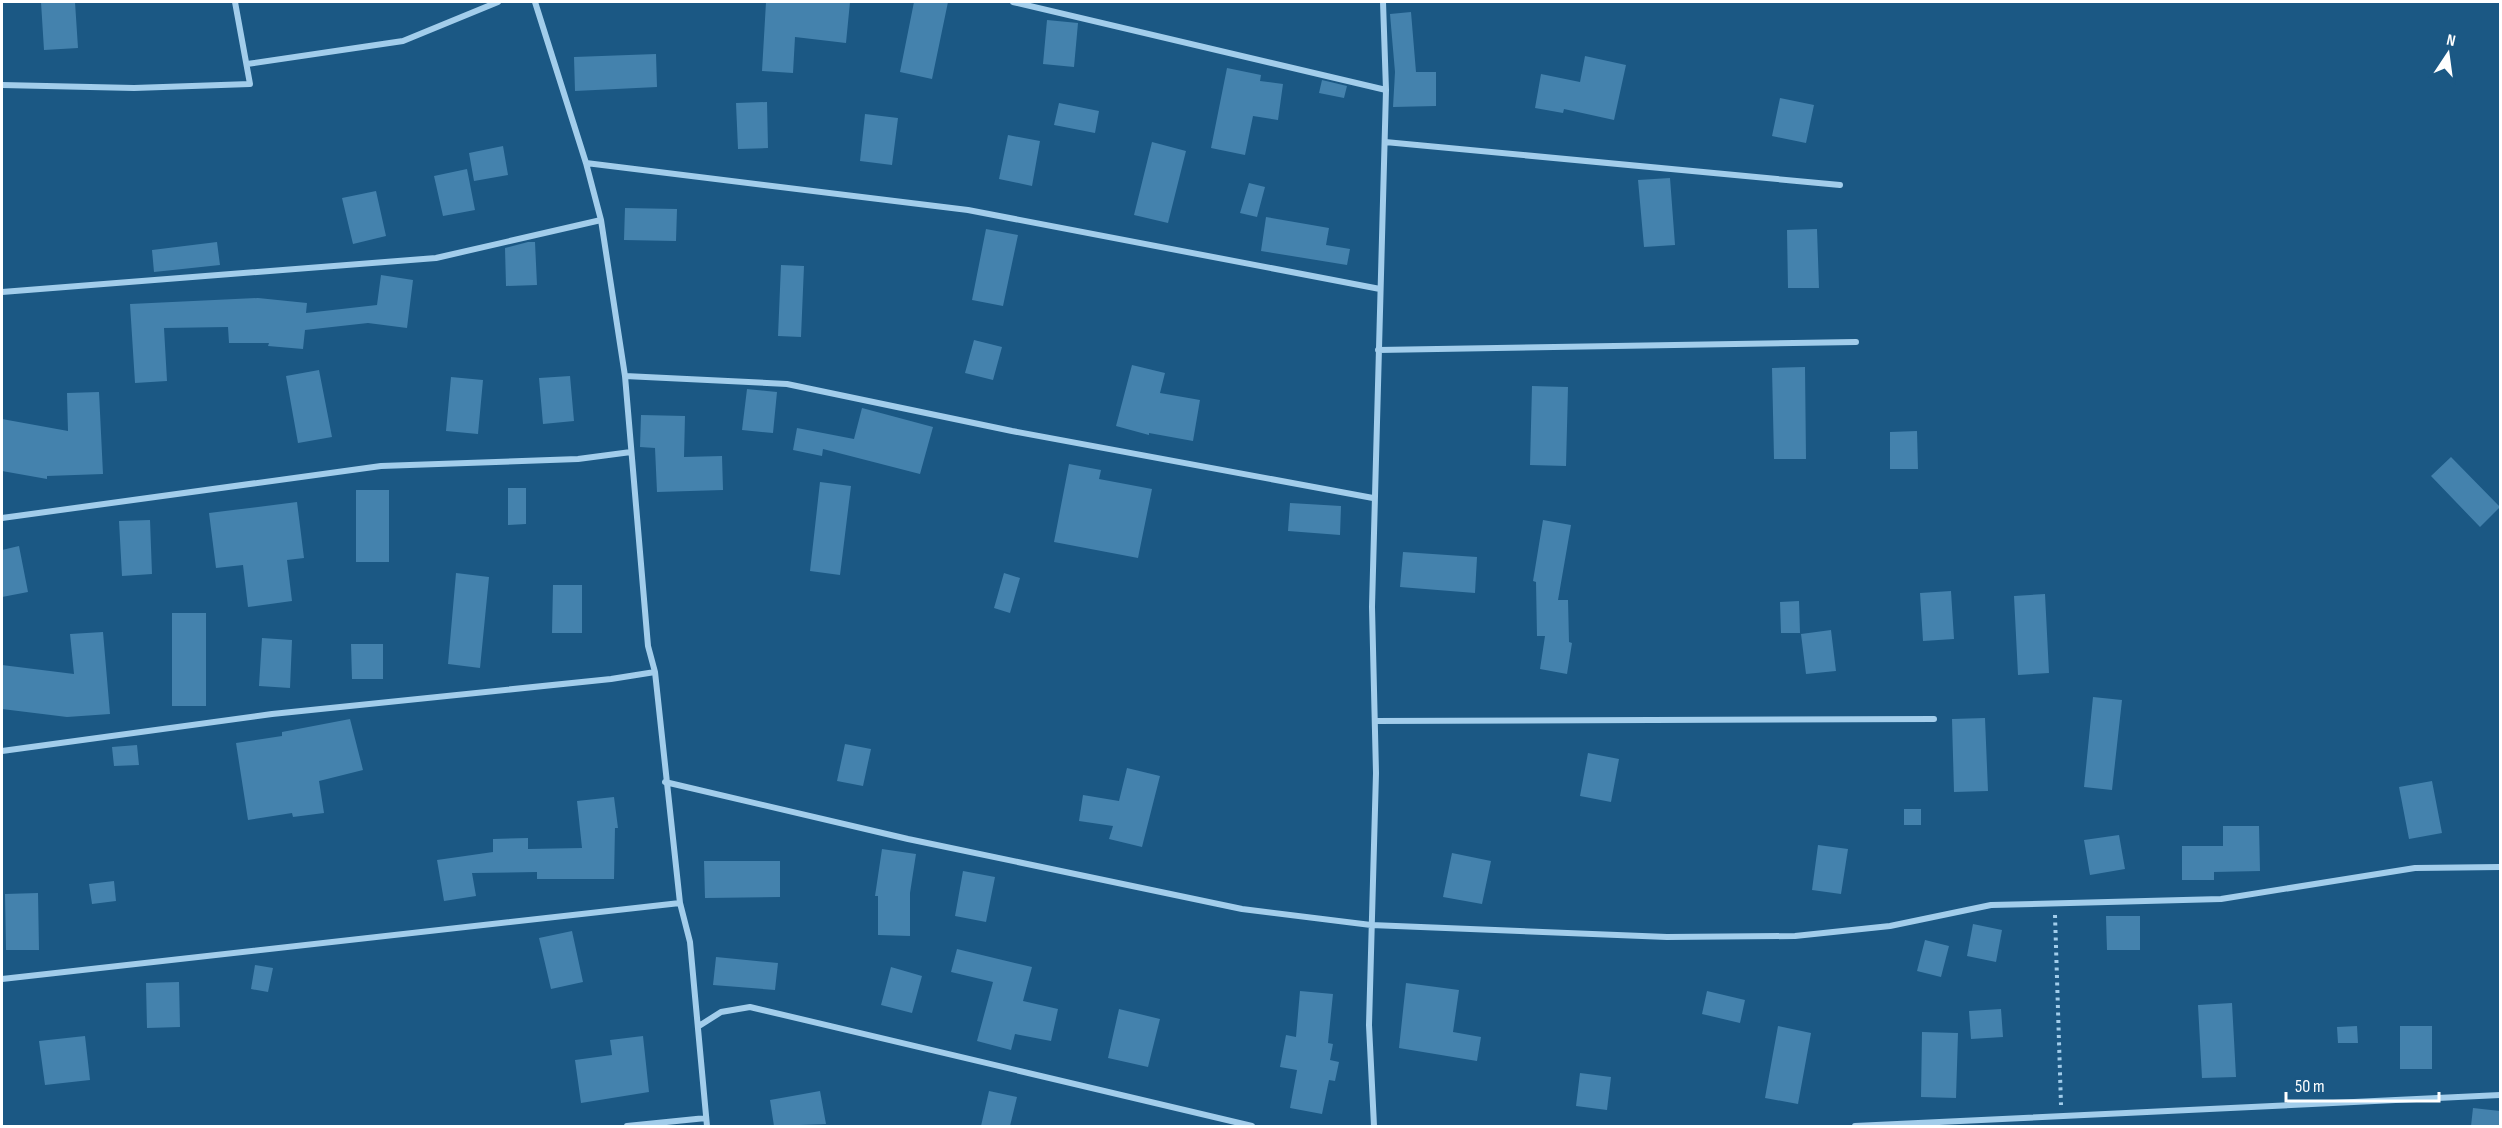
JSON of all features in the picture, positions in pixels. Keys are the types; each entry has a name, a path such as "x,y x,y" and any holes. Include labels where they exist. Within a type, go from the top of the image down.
{"street":[{"path":"2,85 134,88 250,84 235,2"},
{"path":"247,64 403,41 498,2"},
{"path":"535,2 586,163 601,220 625,376 648,646 655,672 665,782 680,903 690,942 707,1126"},
{"path":"1013,2 1386,90"},
{"path":"1374,1126 1369,1025 1375,721 1372,607 1373,498 1386,90 1383,2"},
{"path":"1385,142 1840,185"},
{"path":"586,163 968,210 1380,289"},
{"path":"2,292 436,258 601,220"},
{"path":"1378,350 1856,342"},
{"path":"625,376 787,384 1012,431 1373,498"},
{"path":"2,518 381,466 578,459 631,452"},
{"path":"2,752 272,714 611,679 655,672"},
{"path":"1375,721 1934,719"},
{"path":"665,782 908,839 1242,909 1371,925 1667,937 1795,936 1890,926 1991,905 2221,899 2415,868 2500,867"},
{"path":"2,979 680,903"},
{"path":"699,1026 721,1012 750,1007 1252,1126"},
{"path":"1855,1126 2500,1095"},
{"path":"627,1126 706,1118"}],"path":[{"path":"2055,905 2061,1115"}],"building":[{"path":"41,2 75,2 78,48 44,50"},
{"path":"766,2 850,2 846,43 795,37 793,73 762,71"},
{"path":"914,2 948,2 932,79 900,72"},
{"path":"1411,12 1416,72 1436,72 1436,106 1393,107 1395,72 1390,14"},
{"path":"1047,20 1078,23 1074,67 1043,64"},
{"path":"656,54 657,87 575,91 574,57"},
{"path":"1585,56 1626,65 1614,120 1564,109 1563,113 1535,108 1541,74 1580,82"},
{"path":"1227,68 1261,75 1260,81 1283,84 1278,120 1253,116 1245,155 1211,148"},
{"path":"1322,80 1347,86 1344,98 1319,93"},
{"path":"1780,98 1814,105 1806,143 1772,136"},
{"path":"767,102 768,148 738,149 736,103"},
{"path":"1059,103 1099,111 1095,133 1054,125"},
{"path":"865,114 898,118 892,165 860,161"},
{"path":"1008,135 1040,141 1032,186 999,179"},
{"path":"1152,142 1186,151 1168,223 1134,215"},
{"path":"503,146 508,175 474,181 469,153"},
{"path":"467,169 475,210 443,216 434,176"},
{"path":"1670,178 1675,245 1644,247 1638,180"},
{"path":"1249,183 1265,187 1257,217 1240,213"},
{"path":"376,191 386,236 353,244 342,198"},
{"path":"625,208 677,209 676,241 624,240"},
{"path":"1266,217 1329,228 1326,245 1350,249 1347,265 1261,251"},
{"path":"986,229 1018,235 1003,306 972,300"},
{"path":"1817,229 1819,288 1788,288 1787,230"},
{"path":"217,242 220,265 154,272 152,250"},
{"path":"535,242 537,285 506,286 505,248"},
{"path":"781,265 804,266 801,337 778,336"},
{"path":"381,275 413,280 407,328 368,323 305,330 303,349 268,346 269,343 229,343 228,327 164,328 167,381 135,383 130,304 258,298 307,303 306,313 377,305"},
{"path":"974,340 1002,347 993,380 965,373"},
{"path":"1132,365 1165,373 1160,393 1200,400 1193,441 1149,433 1149,435 1116,426"},
{"path":"1805,367 1806,459 1774,459 1772,368"},
{"path":"319,370 332,437 298,443 286,376"},
{"path":"570,376 574,421 543,424 539,378"},
{"path":"451,377 483,380 478,434 446,431"},
{"path":"1532,386 1568,387 1566,466 1530,465"},
{"path":"747,389 777,392 773,433 742,430"},
{"path":"99,392 103,474 47,476 47,479 2,471 2,419 68,431 67,393"},
{"path":"862,408 933,427 920,474 823,449 822,456 793,450 797,428 854,439"},
{"path":"641,415 685,416 684,457 722,456 723,490 657,492 655,448 640,447"},
{"path":"1917,431 1918,469 1890,469 1890,432"},
{"path":"2451,457 2500,507 2480,527 2431,476"},
{"path":"1069,464 1101,470 1099,479 1152,489 1138,558 1054,542"},
{"path":"820,482 851,486 840,575 810,571"},
{"path":"508,488 526,488 526,524 508,525"},
{"path":"356,490 389,490 389,562 356,562"},
{"path":"297,502 304,558 287,560 292,601 248,607 243,565 216,568 209,513"},
{"path":"1290,503 1341,506 1340,535 1288,531"},
{"path":"150,520 152,574 122,576 119,521"},
{"path":"1543,520 1571,525 1558,600 1568,600 1569,642 1572,643 1567,674 1540,669 1545,636 1537,636 1536,582 1533,581"},
{"path":"19,546 28,592 2,597 2,550"},
{"path":"1403,552 1477,557 1475,593 1400,587"},
{"path":"456,573 489,577 480,668 448,664"},
{"path":"1004,573 1020,578 1010,613 994,608"},
{"path":"553,585 582,585 582,633 552,633"},
{"path":"1951,591 1954,639 1923,641 1920,593"},
{"path":"2045,594 2049,673 2018,675 2014,596"},
{"path":"1799,601 1800,633 1781,633 1780,602"},
{"path":"172,613 206,613 206,706 172,706"},
{"path":"1831,630 1836,671 1806,674 1801,634"},
{"path":"103,632 110,714 67,717 2,709 2,665 74,674 70,634"},
{"path":"262,638 292,640 290,688 259,686"},
{"path":"351,644 383,644 383,679 352,679"},
{"path":"2093,697 2122,700 2112,790 2084,787"},
{"path":"1985,718 1988,791 1954,792 1952,719"},
{"path":"350,719 363,770 319,781 324,813 293,817 292,813 248,820 236,743 282,736 282,732"},
{"path":"845,744 871,749 863,786 837,781"},
{"path":"137,745 139,765 114,766 112,747"},
{"path":"1588,753 1619,759 1611,802 1580,796"},
{"path":"1127,768 1160,776 1142,847 1109,839 1113,826 1079,821 1083,795 1119,801"},
{"path":"2432,781 2442,833 2409,839 2399,787"},
{"path":"614,797 618,828 615,828 614,879 537,879 537,872 472,873 476,896 444,901 437,860 493,852 493,839 528,838 528,849 582,848 577,801"},
{"path":"1904,809 1921,809 1921,825 1904,825"},
{"path":"2223,826 2259,826 2260,871 2214,872 2214,880 2182,880 2182,846 2223,846"},
{"path":"2119,835 2125,869 2090,875 2084,840"},
{"path":"1818,845 1848,849 1841,894 1812,890"},
{"path":"882,849 916,854 910,893 910,936 878,935 878,896 875,896"},
{"path":"1452,853 1491,861 1482,904 1443,897"},
{"path":"704,861 780,861 780,897 705,898"},
{"path":"963,871 995,877 986,922 955,916"},
{"path":"114,881 116,901 92,904 89,884"},
{"path":"38,893 39,950 6,950 5,894"},
{"path":"2106,916 2140,916 2140,950 2107,950"},
{"path":"1973,924 2002,930 1996,962 1967,956"},
{"path":"572,931 583,982 551,989 539,938"},
{"path":"1925,940 1949,946 1941,977 1917,971"},
{"path":"957,949 1032,967 1023,1001 1058,1009 1051,1041 1015,1034 1011,1050 977,1041 993,982 951,972"},
{"path":"716,957 778,963 775,990 713,985"},
{"path":"255,965 273,968 268,992 251,989"},
{"path":"891,967 922,976 912,1013 881,1005"},
{"path":"179,982 180,1027 147,1028 146,983"},
{"path":"1406,983 1459,990 1453,1032 1481,1037 1477,1061 1399,1048"},
{"path":"1300,991 1333,994 1328,1043 1333,1044 1330,1060 1339,1062 1335,1081 1329,1080 1322,1114 1290,1108 1297,1070 1280,1067 1286,1035 1296,1037"},
{"path":"1707,991 1745,1000 1740,1023 1702,1014"},
{"path":"2232,1003 2236,1077 2202,1078 2198,1005"},
{"path":"1119,1009 1160,1019 1148,1067 1108,1058"},
{"path":"2001,1009 2003,1037 1971,1039 1969,1011"},
{"path":"1778,1026 1811,1033 1798,1104 1765,1098"},
{"path":"2357,1026 2358,1043 2338,1043 2337,1027"},
{"path":"2400,1026 2432,1026 2432,1069 2400,1069"},
{"path":"1922,1032 1958,1033 1956,1098 1921,1097"},
{"path":"85,1036 90,1080 45,1085 39,1041"},
{"path":"643,1036 649,1092 581,1103 575,1060 612,1055 610,1040"},
{"path":"1580,1073 1611,1077 1607,1110 1576,1106"},
{"path":"820,1091 826,1124 774,1126 770,1100"},
{"path":"989,1091 1017,1097 1010,1126 981,1126"},
{"path":"2473,1108 2500,1111 2500,1126 2471,1126"}]}
